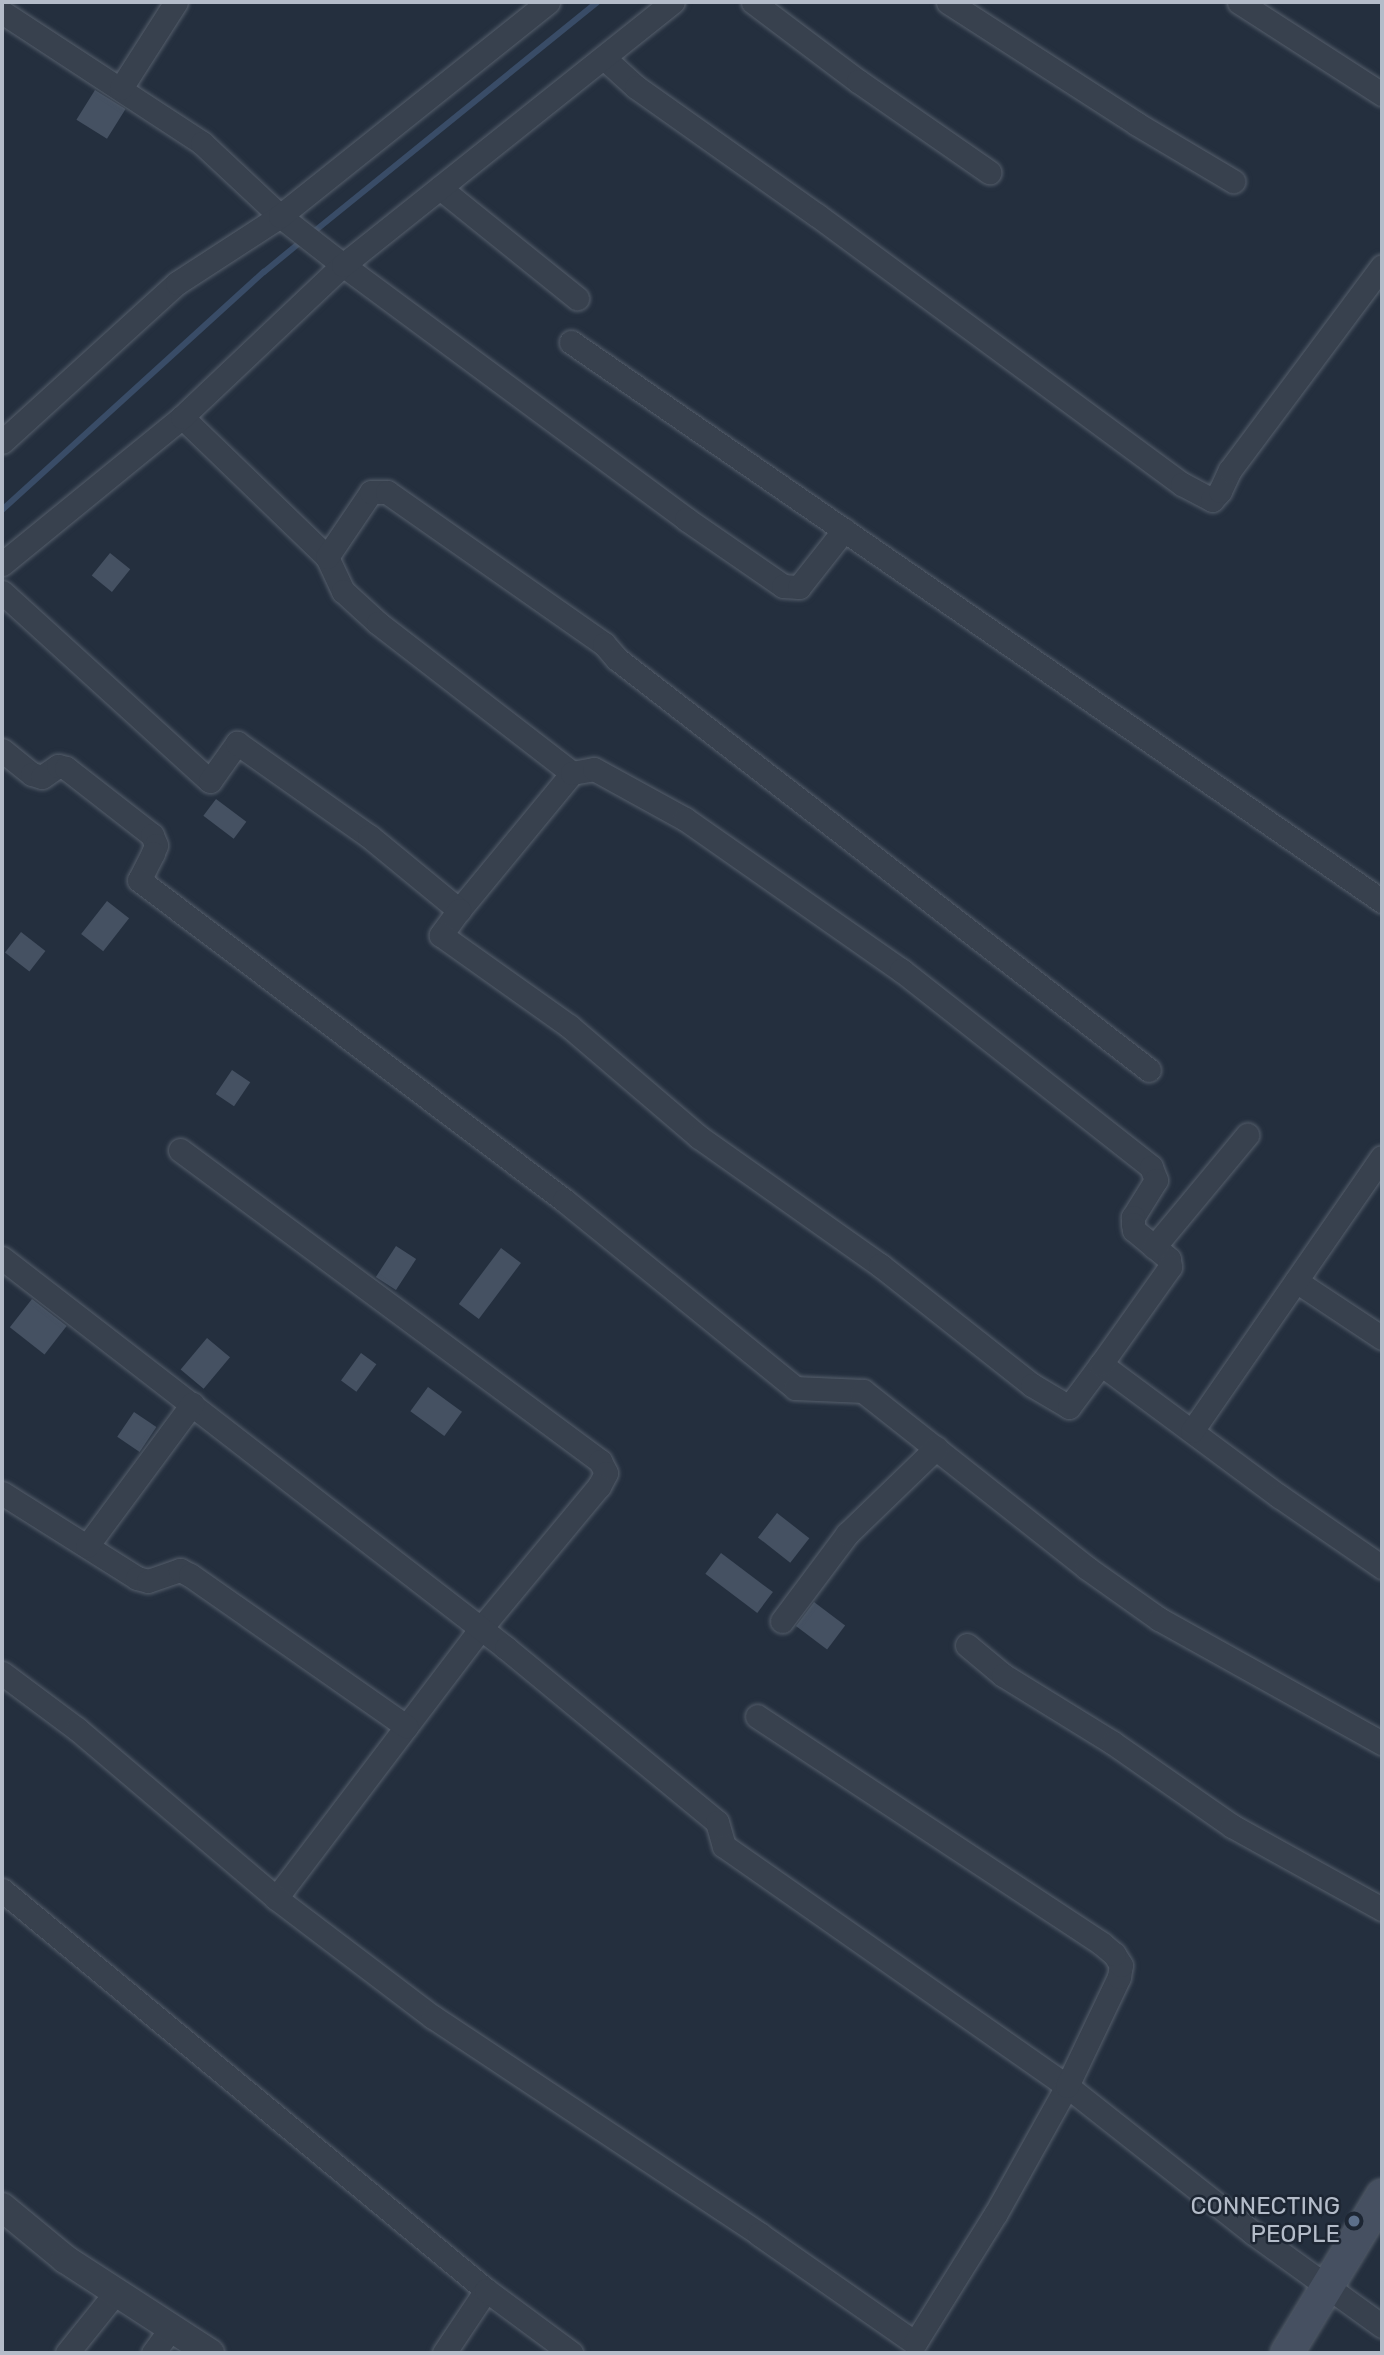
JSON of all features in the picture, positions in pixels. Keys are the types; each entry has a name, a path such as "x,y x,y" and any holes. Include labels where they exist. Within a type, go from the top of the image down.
{"main road":[{"path":"1287,2353 1331,2286 1382,2196"}],"street":[{"path":"121,88 176,2"},
{"path":"2,442 177,283 280,216 548,2"},
{"path":"2,564 182,416 343,265 673,2"},
{"path":"753,2 858,81 989,172"},
{"path":"948,2 1137,124 1233,181"},
{"path":"1239,2 1382,94"},
{"path":"2,12 202,143 280,216 343,265 654,496 783,586 799,587 844,530"},
{"path":"604,58 636,87 817,215 1182,484 1212,500 1220,491 1230,470 1382,266"},
{"path":"440,188 577,298"},
{"path":"570,342 1382,901"},
{"path":"182,416 327,557 343,591 378,622 572,773"},
{"path":"327,557 371,492 387,492 604,644 617,659 1149,1070"},
{"path":"2,592 210,781 237,743 369,836 459,910"},
{"path":"2,750 32,774 42,777 58,766 66,768 152,835 156,845 139,880 564,1200 796,1388 863,1391 1087,1568 1159,1619 1382,1744"},
{"path":"594,769 685,819 901,970 1151,1167 1156,1180 1133,1217 1134,1230 1169,1259 1170,1267 1069,1407 1032,1385 880,1265 699,1137 569,1026 441,935 572,773 594,769"},
{"path":"1154,1247 1247,1135"},
{"path":"180,1150 600,1461 606,1473 599,1486 481,1628 276,1898"},
{"path":"1192,1431 1382,1157"},
{"path":"2,1258 481,1628 717,1822 724,1846 1067,2085 1253,2234 1331,2286 1382,2326"},
{"path":"1296,1281 1382,1338"},
{"path":"1101,1364 1382,1567"},
{"path":"87,1546 192,1405"},
{"path":"782,1621 847,1534 936,1448"},
{"path":"2,1493 137,1578 148,1581 180,1570 190,1575 406,1726"},
{"path":"967,1645 1003,1675 1113,1743 1232,1826 1382,1909"},
{"path":"2,1672 77,1730 276,1898 433,2017 759,2234 915,2343 996,2213 1067,2085 1119,1977 1121,1965 1114,1954 757,1716"},
{"path":"2,1890 486,2290 571,2353"},
{"path":"2,2207 65,2259 210,2353"},
{"path":"444,2353 486,2290"},
{"path":"67,2353 116,2292"},
{"path":"153,2353 171,2328"}],"building":[{"path":"95,90 126,109 107,139 76,120"},
{"path":"110,553 130,569 112,592 92,576"},
{"path":"216,799 246,822 234,839 203,816"},
{"path":"107,901 129,918 103,951 81,934"},
{"path":"21,932 45,951 29,972 5,952"},
{"path":"232,1070 250,1082 234,1106 216,1094"},
{"path":"396,1246 416,1259 396,1290 376,1277"},
{"path":"501,1248 521,1263 479,1319 459,1304"},
{"path":"32,1299 67,1326 45,1354 10,1327"},
{"path":"207,1338 230,1357 204,1389 181,1369"},
{"path":"361,1353 376,1364 356,1392 341,1381"},
{"path":"428,1387 462,1412 444,1436 410,1411"},
{"path":"134,1412 156,1427 140,1452 117,1437"},
{"path":"777,1513 809,1538 790,1563 758,1537"},
{"path":"721,1553 773,1592 757,1613 705,1574"},
{"path":"814,1602 845,1625 827,1649 796,1626"}],"waterway":[{"path":"311,234 597,2"},
{"path":"2,510 264,272 303,240"}],"place":[{"name":"CONNECTING PEOPLE","path":"1354,2221"}]}
